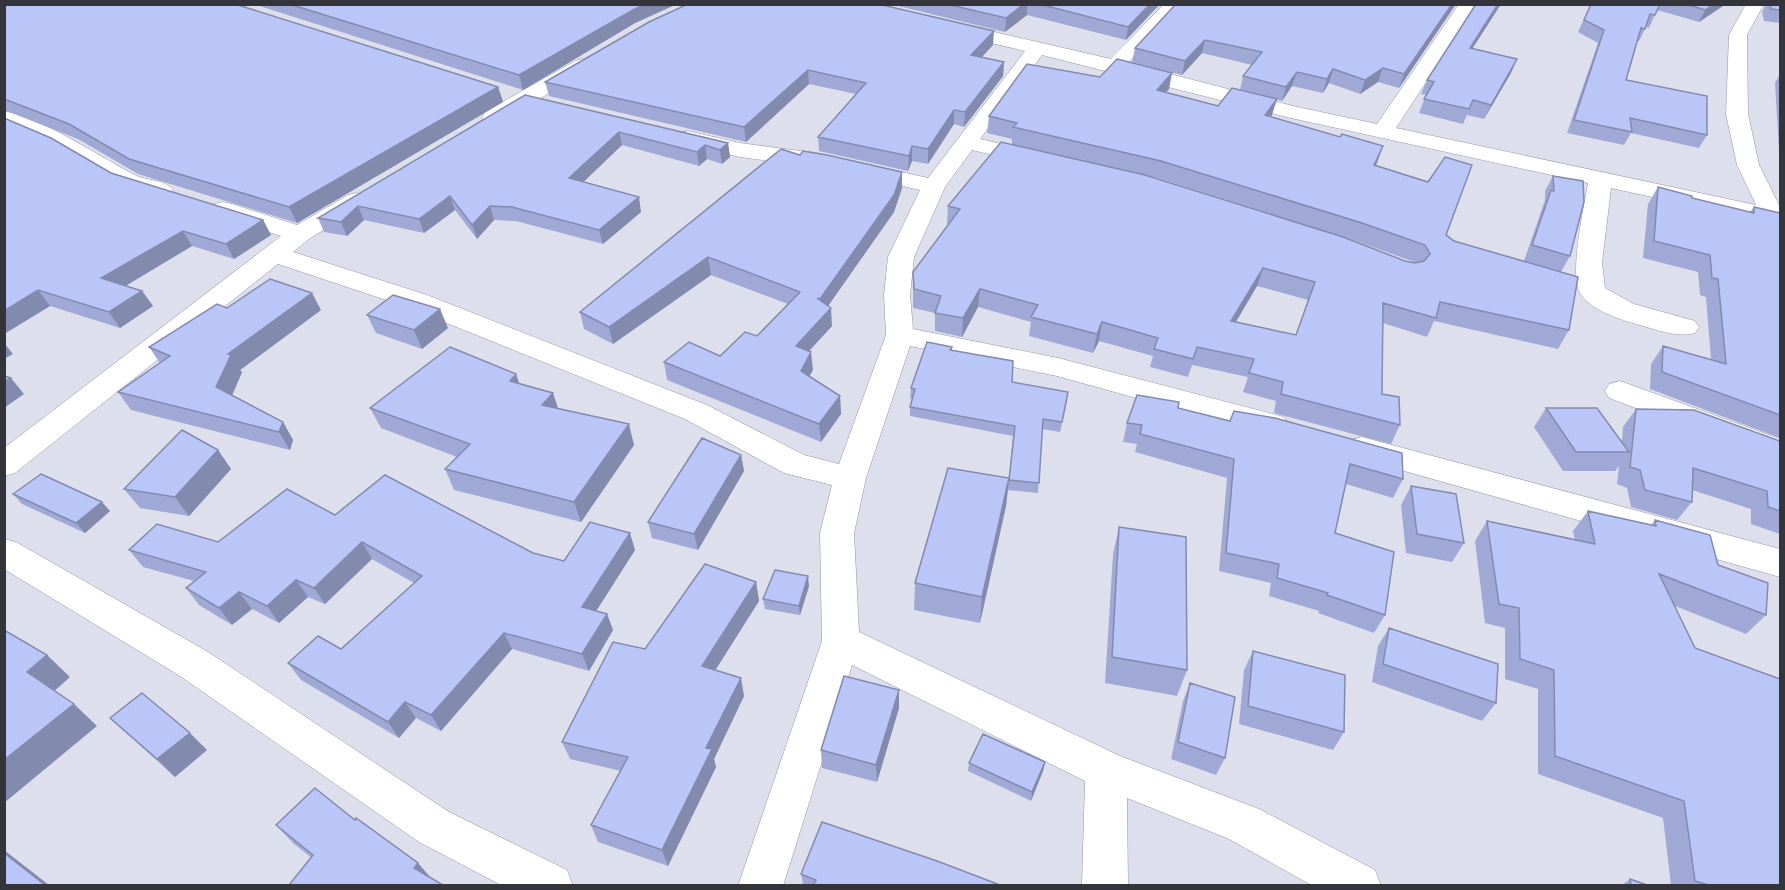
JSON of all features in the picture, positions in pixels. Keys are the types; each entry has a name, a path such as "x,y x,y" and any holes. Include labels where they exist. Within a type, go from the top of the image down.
{"street":[{"path":"1115,66 1174,4"},
{"path":"1383,132 1468,4"},
{"path":"1755,4 1738,35 1737,114 1748,165 1777,217"},
{"path":"935,24 1115,66 1291,112 1777,217"},
{"path":"760,885 841,641 837,533 850,478 900,335 897,295 901,257 934,186 1036,49"},
{"path":"473,129 604,52"},
{"path":"4,117 69,146 129,181 300,234"},
{"path":"672,134 740,150 828,162 934,186"},
{"path":"966,142 1057,164"},
{"path":"1600,180 1589,263 1580,288 1632,315 1685,327"},
{"path":"4,465 300,234 372,191"},
{"path":"274,254 417,301 696,412 795,465 850,478"},
{"path":"900,335 1058,367 1296,431"},
{"path":"1620,391 1780,451"},
{"path":"1330,440 1780,563"},
{"path":"4,552 194,664 434,827 551,885"},
{"path":"841,641 1106,770 1244,824 1359,885"},
{"path":"1105,885 1106,770"}],"building":[{"path":"4,4 235,4 498,87 289,207 129,159 69,124 4,99"},
{"path":"289,4 645,4 519,75"},
{"path":"688,4 878,4 994,31 971,55 1004,62 965,112 954,110 928,149 912,146 909,156 818,137 866,83 808,70 744,127 545,82 649,22"},
{"path":"946,4 1024,4 1006,18"},
{"path":"1039,4 1150,4 1128,27"},
{"path":"1176,4 1452,4 1404,74 1383,68 1365,80 1333,69 1327,79 1297,72 1286,87 1243,76 1262,52 1205,40 1185,61 1135,48"},
{"path":"1476,4 1498,4 1470,48 1517,59 1491,105 1473,100 1469,109 1424,99 1434,82 1427,80"},
{"path":"1591,4 1660,4 1655,15 1650,14 1645,29 1641,28 1626,80 1707,96 1707,135 1630,118 1632,132 1574,120 1604,30 1584,20"},
{"path":"1685,4 1714,4 1705,10"},
{"path":"1770,4 1780,4 1780,10 1771,9"},
{"path":"1117,59 1172,73 1157,90 1218,106 1232,88 1277,99 1265,115 1340,137 1342,134 1383,146 1374,165 1428,182 1445,157 1472,165 1446,235 1454,241 1578,277 1569,330 1440,302 1436,318 1383,303 1382,394 1399,397 1400,425 1281,394 1283,382 1249,373 1254,359 1197,347 1193,359 1154,349 1158,338 1102,322 1097,334 1031,317 1038,305 980,289 963,318 935,313 941,296 914,289 913,272 960,209 948,206 1001,142 1145,175 1343,237 1405,261 1415,263 1424,261 1430,254 1425,245 1362,223 1161,161 1013,127 1017,123 989,116 1027,64 1100,77","holes":["1263,268 1315,282 1296,335 1231,321"]},
{"path":"525,95 728,143 720,150 705,145 697,152 619,132 569,178 639,197 599,230 512,207 490,206 472,225 450,196 419,219 358,206 341,222 318,218"},
{"path":"4,118 51,138 111,173 263,220 226,244 183,231 101,278 142,291 109,312 38,290 4,311"},
{"path":"781,149 800,155 803,151 827,155 902,172 894,195 820,299 817,298 831,308 796,346 811,352 801,371 840,396 819,424 664,362 689,342 720,356 745,332 757,336 800,292 708,257 609,327 580,312"},
{"path":"1553,176 1583,181 1584,202 1570,256 1532,245 1551,190 1554,191"},
{"path":"1658,187 1754,213 1754,207 1780,213 1780,415 1662,372 1663,346 1726,364 1718,279 1712,278 1710,255 1654,241"},
{"path":"270,279 312,293 228,354 231,355 216,387 283,422 279,432 118,392 170,356 149,347 217,304 227,308"},
{"path":"393,295 440,309 414,330 367,315"},
{"path":"927,342 952,347 950,350 1013,361 1012,382 1068,392 1062,422 1043,419 1039,483 1009,480 1015,426 910,407 915,389 911,388"},
{"path":"450,347 516,374 510,381 553,393 542,405 629,424 574,502 445,469 470,444 370,408"},
{"path":"1137,395 1179,402 1178,408 1230,421 1234,411 1275,418 1402,453 1403,479 1350,464 1335,533 1394,552 1385,615 1327,595 1328,593 1277,578 1279,564 1226,553 1234,459 1140,434 1142,425 1127,423"},
{"path":"1546,408 1597,408 1629,452 1576,452"},
{"path":"1636,409 1694,410 1780,441 1780,511 1768,507 1767,491 1693,468 1692,502 1645,490 1640,470 1630,467"},
{"path":"182,430 218,450 175,497 124,489"},
{"path":"702,438 741,455 694,534 648,522"},
{"path":"948,468 1009,478 982,597 915,583"},
{"path":"41,474 102,502 76,523 13,494"},
{"path":"385,475 533,553 564,561 590,522 630,533 582,607 607,614 582,654 504,633 431,715 405,702 388,722 288,663 318,636 341,649 422,576 362,542 314,588 296,580 267,606 239,592 219,608 186,588 206,572 129,550 157,524 218,542 287,489 335,515"},
{"path":"1411,486 1456,494 1464,543 1417,534"},
{"path":"1588,511 1656,526 1655,520 1710,535 1718,565 1768,583 1766,615 1659,574 1695,648 1780,679 1780,885 1709,885 1695,881 1684,801 1555,756 1554,670 1520,659 1519,608 1499,604 1487,521 1595,544"},
{"path":"1119,527 1186,537 1187,670 1112,657"},
{"path":"705,564 756,582 702,666 741,678 706,748 712,749 662,850 591,825 628,757 562,742 613,642 645,649"},
{"path":"775,570 808,576 799,606 763,599"},
{"path":"1389,628 1498,664 1496,703 1383,664"},
{"path":"4,630 47,655 27,672 74,704 4,760"},
{"path":"1253,651 1345,675 1344,732 1248,706"},
{"path":"844,676 899,690 876,765 821,750"},
{"path":"1190,683 1235,697 1225,758 1178,742"},
{"path":"142,693 190,733 157,759 110,718"},
{"path":"983,734 1045,762 1032,792 969,763"},
{"path":"315,788 355,820 356,818 418,863 414,868 443,885 289,885 313,855 276,825"},
{"path":"822,822 1000,885 813,885 816,880 801,874"},
{"path":"4,853 45,885 4,885"},
{"path":"1630,879 1647,885 1631,885"}]}
